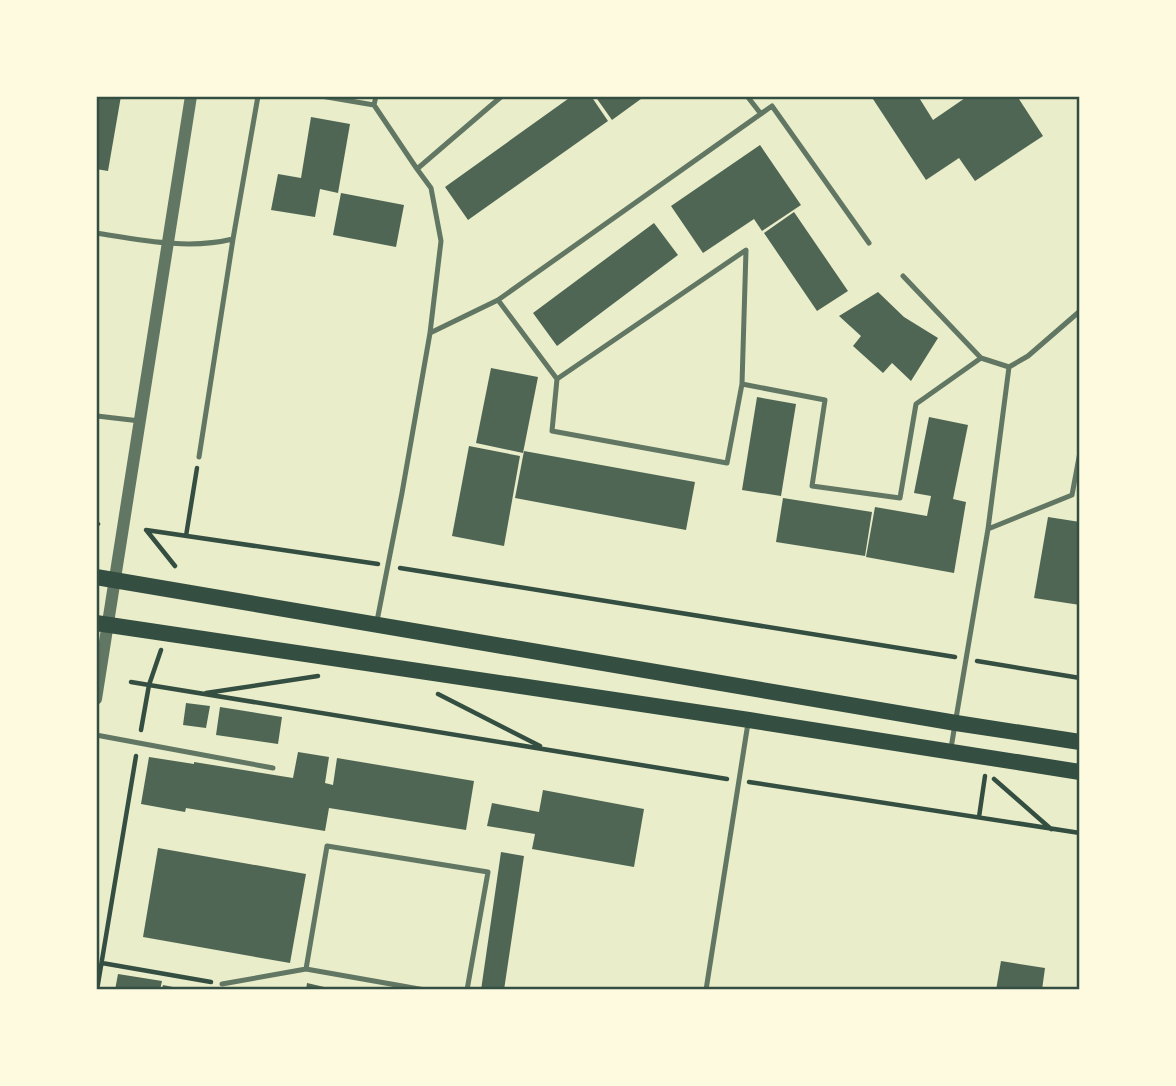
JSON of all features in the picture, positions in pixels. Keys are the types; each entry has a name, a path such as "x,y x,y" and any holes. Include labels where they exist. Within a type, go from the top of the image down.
{"main road":[{"path":"96,578 1080,742"},
{"path":"102,624 1080,772"}],"street":[{"path":"96,699 102,624 115,580 191,96"}],"lane":[{"path":"199,457 258,96"},
{"path":"321,96 374,105"},
{"path":"376,96 374,105 430,188 441,240 430,333 377,624"},
{"path":"417,169 502,96"},
{"path":"747,96 761,114"},
{"path":"430,333 498,300 772,106 869,243"},
{"path":"96,233 168,244 233,239"},
{"path":"498,300 557,379 552,431 727,463 742,384 746,250 557,379"},
{"path":"902,276 981,358 1009,367 1028,356 1080,311"},
{"path":"1074,316 1080,325"},
{"path":"742,384 825,400 812,486 900,498 916,404 981,358"},
{"path":"951,751 988,529 1009,367"},
{"path":"97,416 140,421"},
{"path":"988,529 1072,495 1080,452"},
{"path":"706,990 749,720"},
{"path":"96,735 273,768"},
{"path":"306,969 327,846 488,872 467,990"},
{"path":"222,984 306,969 425,990"}],"path":[{"path":"186,536 199,457"},
{"path":"175,566 146,530 387,566 1080,678"},
{"path":"97,990 138,743 149,685 161,649"},
{"path":"202,694 319,676"},
{"path":"131,682 1080,833"},
{"path":"438,694 545,749"},
{"path":"979,817 986,771 1051,829"},
{"path":"102,963 222,984"}],"building":[{"path":"96,96 121,96 108,171 96,169"},
{"path":"572,96 591,96 608,121 468,220 445,187"},
{"path":"595,96 645,96 612,120"},
{"path":"871,96 918,96 933,120 968,96 1017,96 1043,136 975,181 959,158 926,180"},
{"path":"311,117 350,124 338,193 320,189 315,217 271,210 278,174 301,178"},
{"path":"760,145 801,205 762,231 754,219 703,253 671,206"},
{"path":"341,193 404,205 396,247 333,235"},
{"path":"794,212 848,291 817,311 764,233"},
{"path":"654,223 678,255 557,346 533,313"},
{"path":"878,292 904,317 938,338 911,381 892,363 883,373 853,346 861,336 839,316"},
{"path":"491,368 538,377 523,453 476,443"},
{"path":"757,397 796,404 781,496 742,490"},
{"path":"929,417 968,425 953,499 966,502 954,573 866,557 875,507 927,516 931,496 914,493"},
{"path":"469,446 520,456 504,546 452,536"},
{"path":"524,451 695,482 686,530 515,498"},
{"path":"783,498 872,512 865,556 776,542"},
{"path":"1048,517 1080,522 1080,605 1034,598"},
{"path":"186,703 210,706 206,728 183,725"},
{"path":"220,707 282,717 278,744 216,735"},
{"path":"298,752 329,757 325,783 333,785 337,758 474,781 466,830 329,808 325,831 186,808 185,812 141,804 149,757 293,778"},
{"path":"543,790 644,809 634,867 532,849 535,834 487,826 492,803 539,812"},
{"path":"158,848 306,874 290,963 143,937"},
{"path":"501,852 524,856 504,990 481,990"},
{"path":"1001,961 1045,968 1042,990 996,990"},
{"path":"118,974 162,981 160,990 115,990"},
{"path":"307,983 333,989 333,990 306,990"},
{"path":"163,985 183,989 162,990"}]}
